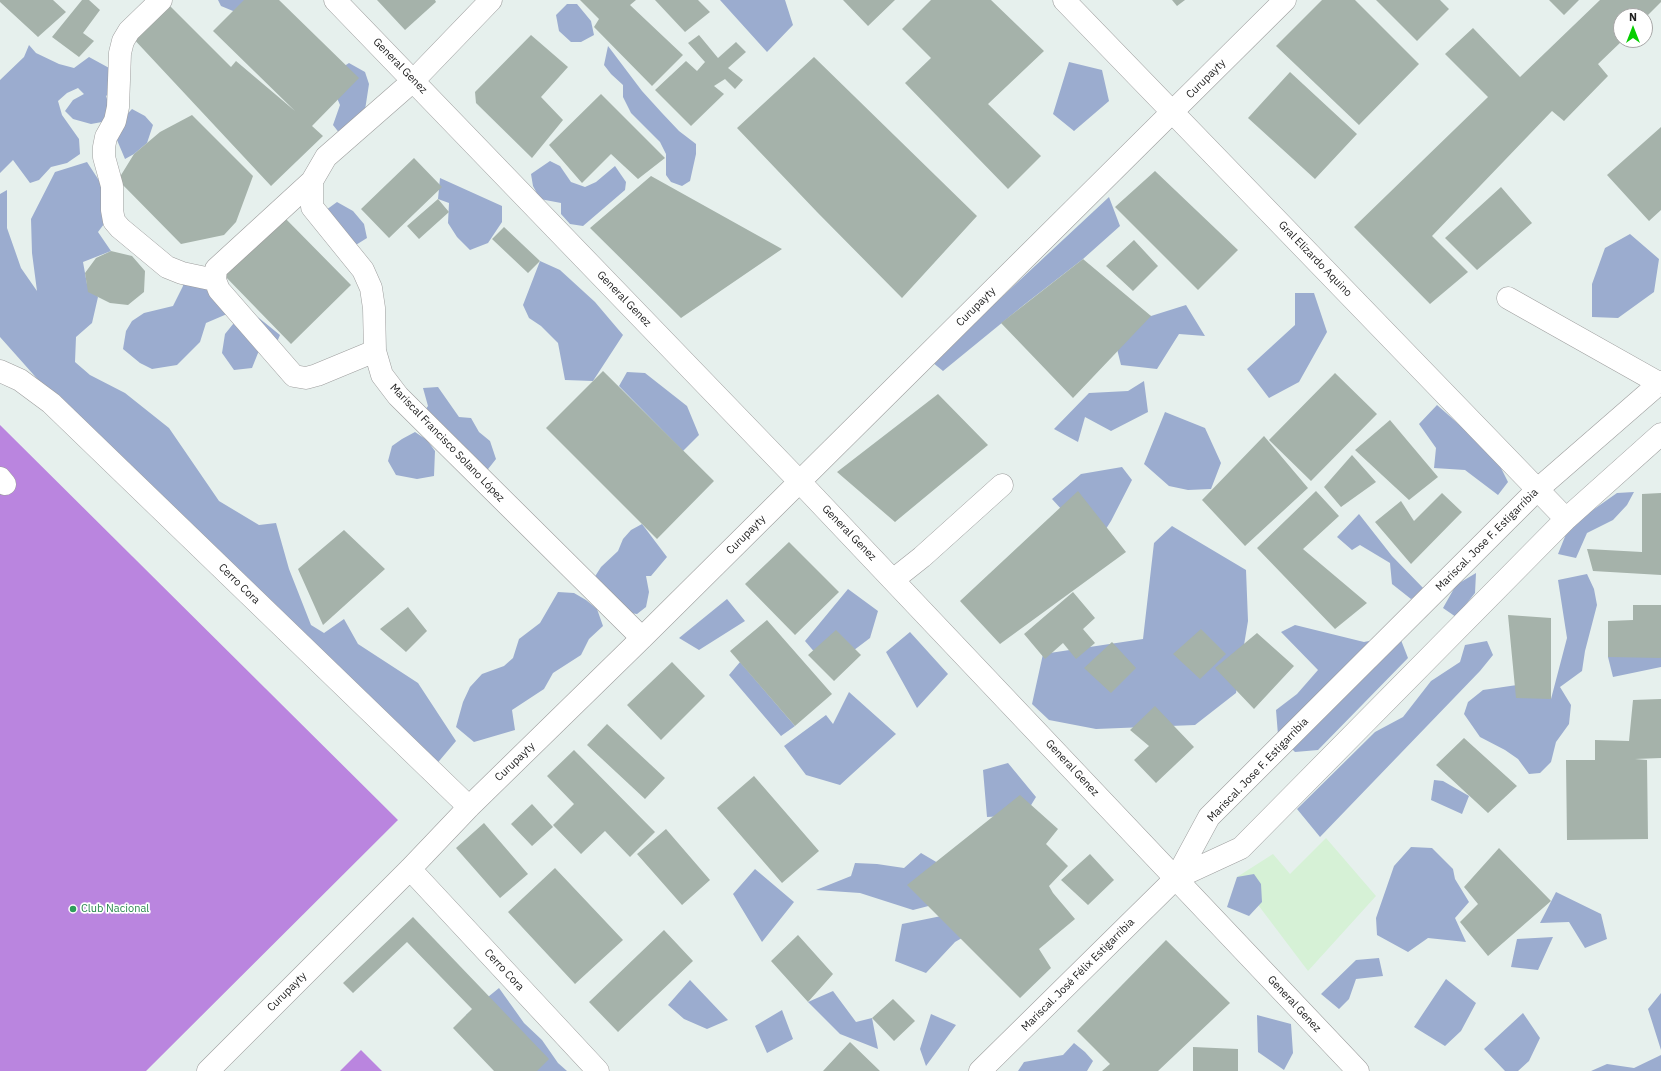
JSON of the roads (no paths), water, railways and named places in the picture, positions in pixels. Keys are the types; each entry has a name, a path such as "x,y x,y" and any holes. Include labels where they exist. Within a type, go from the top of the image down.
{"street":[{"path":"161,0 129,31 123,41 120,53 118,107 115,121 106,137 104,157 111,179 112,210 114,221 120,228 166,267 182,273 215,280"},
{"name":"General Genez","path":"335,0 414,80 799,481 1358,1071"},
{"path":"376,351 317,375 306,378 294,376 219,290 215,280 216,269 312,181 326,157 414,80 491,0"},
{"name":"Gral Elizardo Aquino","path":"1064,0 1566,519"},
{"name":"Curupayty","path":"208,1071 470,807 1174,112 1285,0"},
{"name":"Mariscal Francisco Solano López","path":"312,181 312,207 363,270 371,288 374,308 376,351 382,375 398,396 642,638"},
{"path":"1508,298 1660,383"},
{"name":"Cerro Cora","path":"0,371 20,380 51,402 470,807"},
{"name":"Mariscal. Jose F. Estigarribia","path":"1176,878 1209,817 1538,489 1660,383"},
{"path":"1176,878 1241,848 1566,519 1661,434"},
{"path":"893,580 922,557 1002,485"},
{"name":"Cerro Cora","path":"410,869 598,1071"},
{"name":"Mariscal. José Félix Estigarribia","path":"980,1071 1176,878"}],"place":[{"name":"Club Nacional","path":"73,909"}]}
